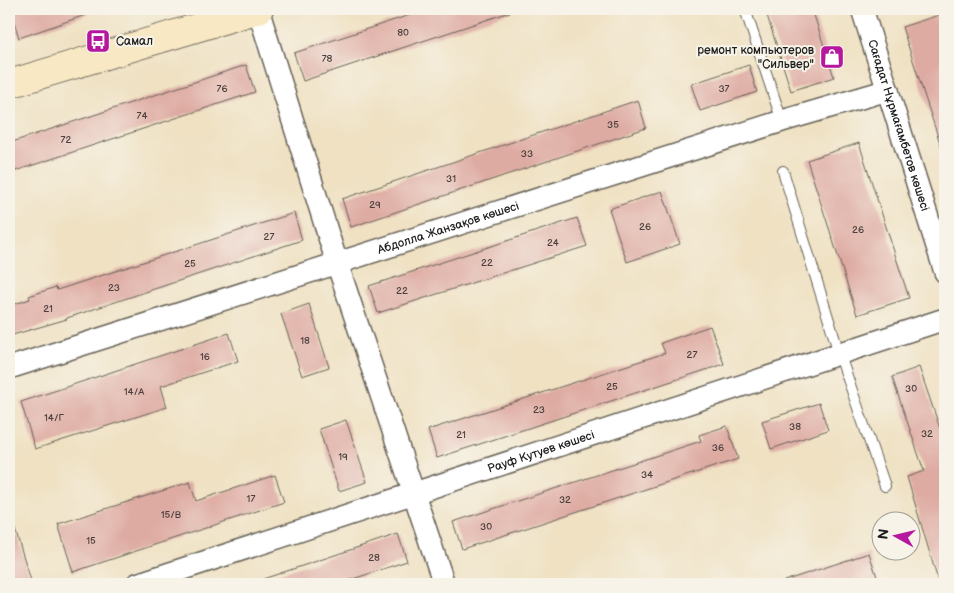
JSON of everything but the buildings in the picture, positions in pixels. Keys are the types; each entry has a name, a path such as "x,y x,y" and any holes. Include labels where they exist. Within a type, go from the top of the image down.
{"street":[{"path":"9,84 258,9 337,263 444,584"},
{"name":"Сағадат Нұрмағамбетов көшесі","path":"866,10 888,90 945,272"},
{"name":"Абдолла Жанзақов көшесі","path":"9,368 782,121 888,90"},
{"name":"Рауф Кутуев көшесі","path":"137,584 945,319"}],"lane":[{"path":"745,9 782,121"},
{"path":"783,171 839,353 885,486"}],"place":[{"name":"Самал","path":"98,41"},
{"name":"ремонт компьютеров \"Сильвер\"","path":"832,57"}]}
